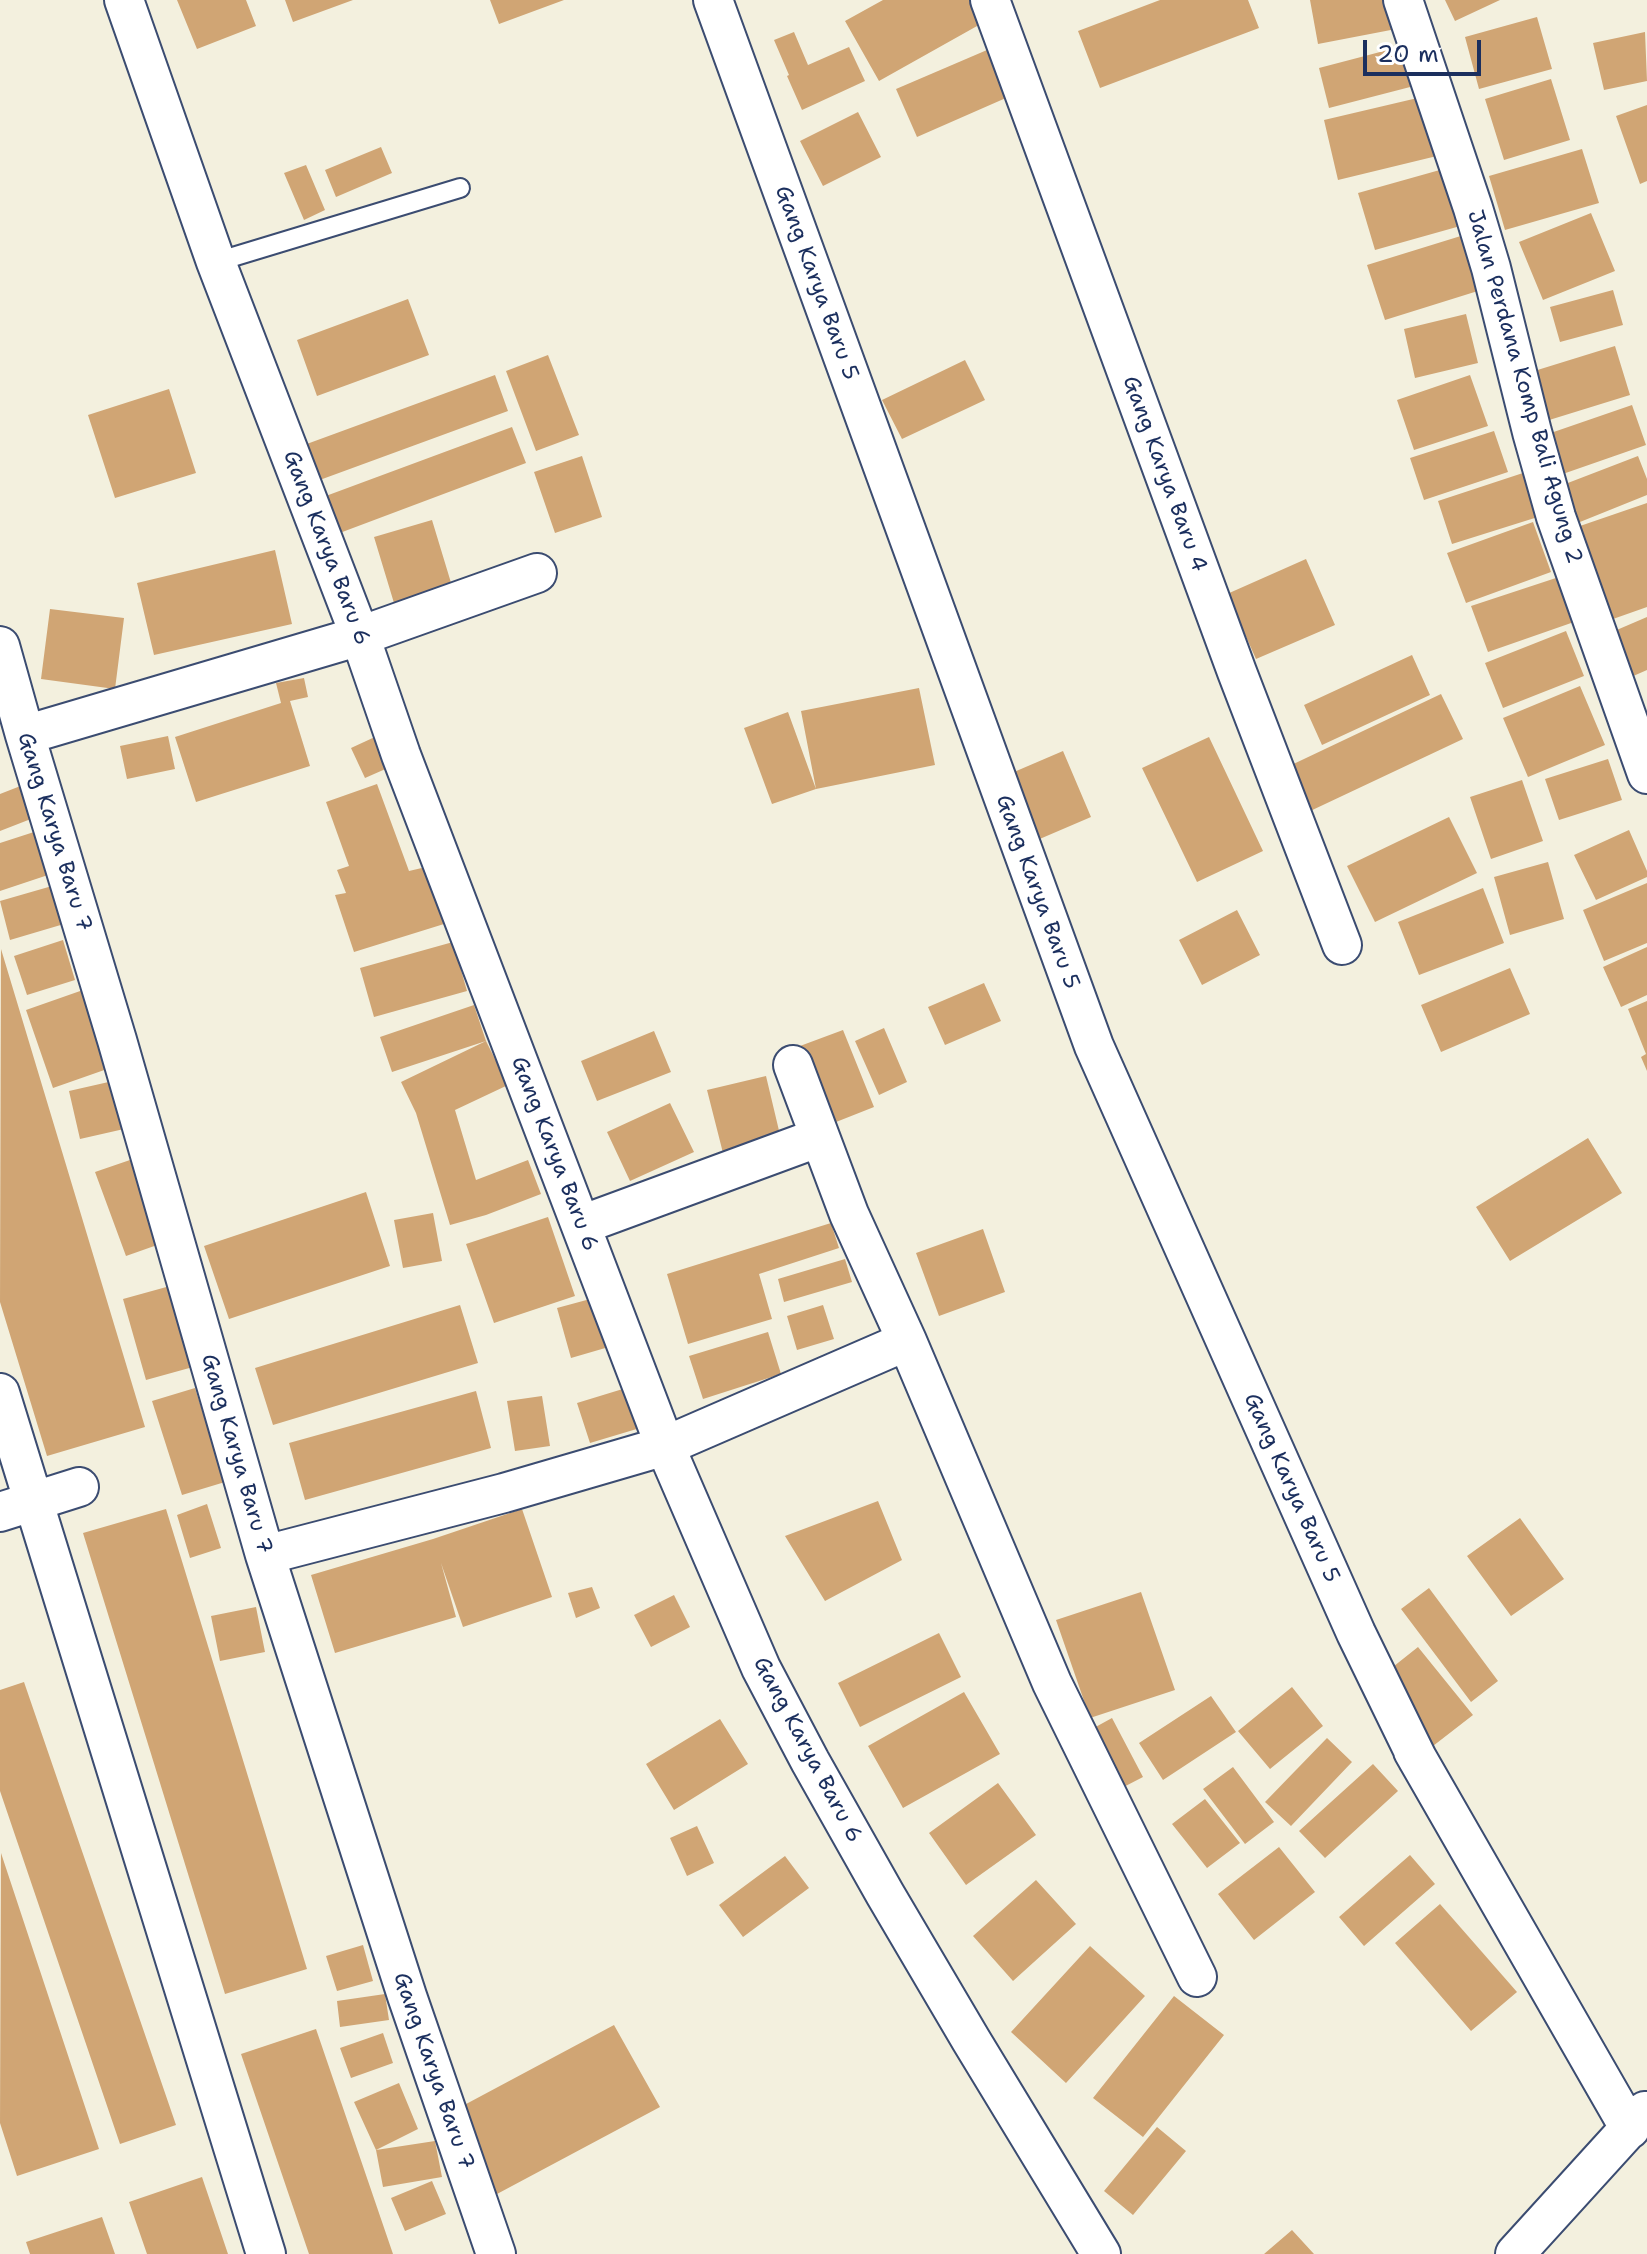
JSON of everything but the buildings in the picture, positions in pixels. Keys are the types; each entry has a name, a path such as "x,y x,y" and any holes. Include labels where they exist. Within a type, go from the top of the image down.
{"street":[{"name":"Gang Karya Baru 6","path":"124,0 216,262 360,636 401,755 665,1446 761,1668 810,1761 963,2027 1101,2254"},
{"name":"Gang Karya Baru 5","path":"713,0 1094,1046 1356,1633 1416,1756 1638,2119"},
{"name":"Gang Karya Baru 4","path":"990,0 1232,657 1342,945"},
{"name":"Jalan Perdana Komp Bali Agung 2","path":"1403,0 1487,253 1556,517 1647,774"},
{"path":"25,735 360,636 537,573"},
{"name":"Gang Karya Baru 7","path":"0,646 265,1555 407,1996 496,2254"},
{"path":"793,1065 849,1214 907,1341 1052,1683 1197,1977"},
{"path":"581,1225 820,1137"},
{"path":"265,1555 504,1493 665,1446 907,1341"},
{"path":"0,1393 17,1507 266,2254"},
{"path":"17,1507 79,1487"},
{"path":"1515,2254 1638,2119"}],"lane":[{"path":"216,262 460,188"}]}
